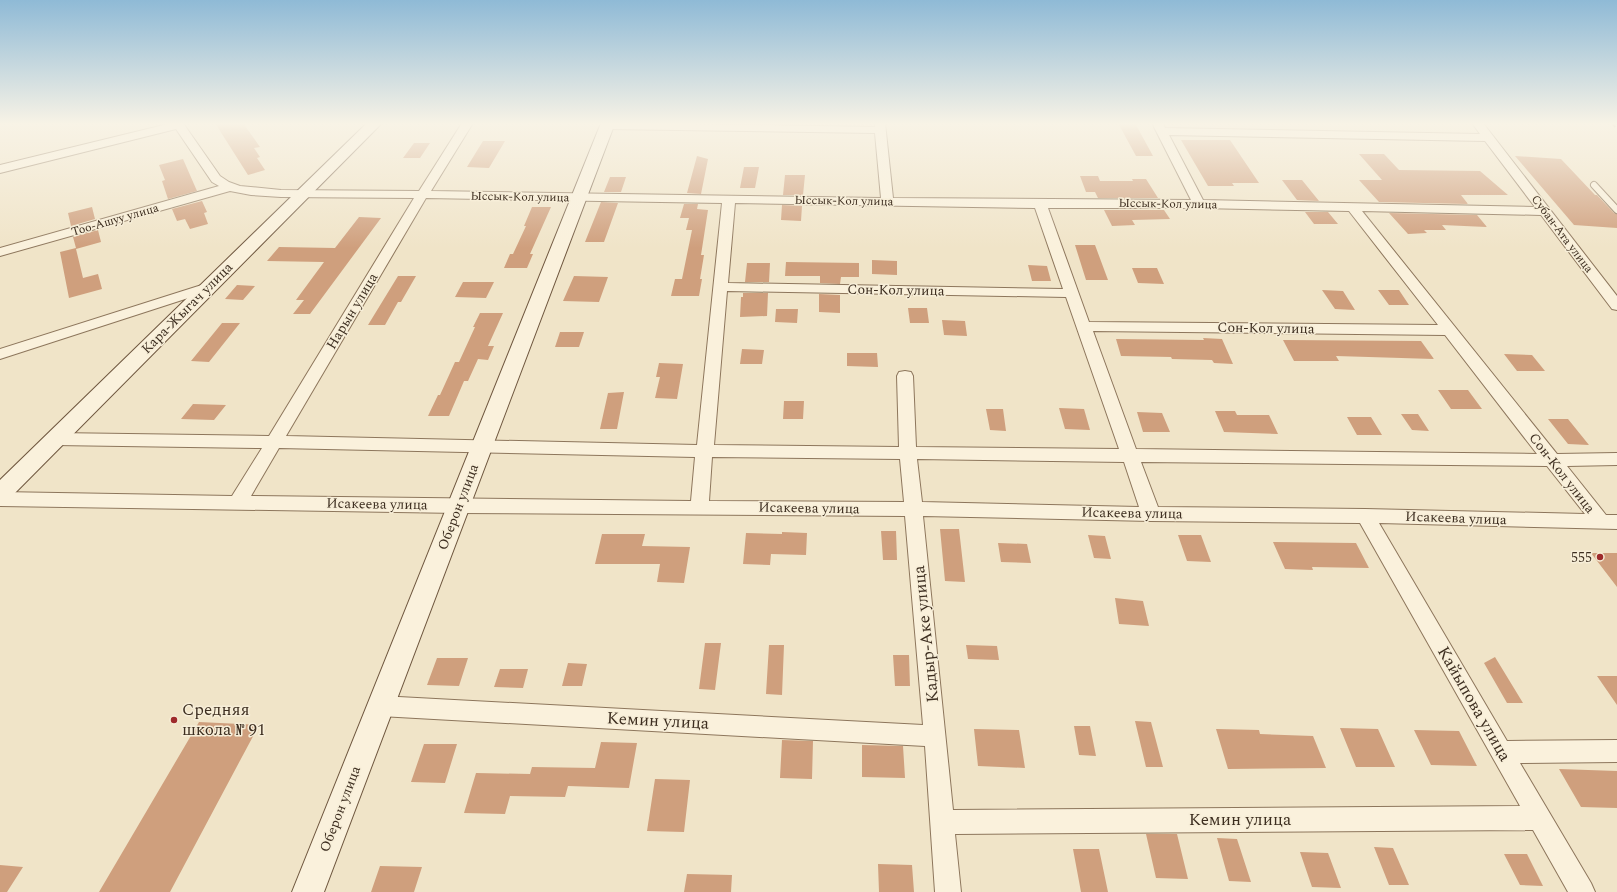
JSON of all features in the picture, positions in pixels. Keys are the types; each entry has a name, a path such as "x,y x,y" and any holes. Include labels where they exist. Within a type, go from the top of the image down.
{"street":[{"path":"0,169 17,165"},
{"name":"Ыссык-Кол улица","path":"206,165 222,185 230,188 284,194 1040,204 1199,204 1544,211"},
{"name":"Кара-Жыгач улица","path":"0,494 333,165"},
{"name":"Нарын улица","path":"238,502 441,165"},
{"name":"Оберон улица","path":"308,892 459,506 480,447 592,165"},
{"path":"884,165 887,201"},
{"path":"1178,165 1199,204"},
{"name":"Субан-Ата улица","path":"1508,165 1617,306"},
{"name":"Тоо-Ашуу улица","path":"0,252 230,188"},
{"path":"699,506 729,199"},
{"path":"1040,204 1151,514"},
{"name":"Сон-Кол улица","path":"1353,208 1552,460 1609,522"},
{"path":"0,354 208,287"},
{"name":"Сон-Кол улица","path":"720,287 1072,293"},
{"name":"Сон-Кол улица","path":"1084,326 1449,330"},
{"name":"Кадыр-Аке улица","path":"904,376 908,452 936,736 948,892"},
{"path":"55,439 705,451 1617,460"},
{"name":"Исакеева улица","path":"0,499 459,506 699,506 913,509 1151,514 1365,516 1609,522"},
{"name":"Кайыпова улица","path":"1365,516 1582,892"},
{"name":"Кемин улица","path":"380,706 936,736"},
{"path":"1502,752 1617,751"},
{"name":"Кемин улица","path":"942,822 1539,818"}],"lane":[{"path":"1594,184 1617,210"}],"building":[{"path":"159,165 185,165 197,191 168,199 162,181 165,180"},
{"path":"241,165 261,165 265,170 248,175"},
{"path":"468,165 491,165 489,168 467,167"},
{"path":"695,165 707,165 701,194 687,193"},
{"path":"1195,165 1247,165 1259,183 1232,183 1234,186 1208,186"},
{"path":"1368,165 1394,165 1399,170 1480,171 1508,195 1461,195 1468,204 1379,202 1359,180 1382,180"},
{"path":"1522,165 1566,165 1595,195 1597,195 1614,213 1617,214 1617,228 1574,225"},
{"path":"744,167 759,167 755,188 740,188"},
{"path":"785,175 805,175 803,195 783,195"},
{"path":"1080,176 1098,176 1100,181 1133,181 1132,179 1146,179 1158,198 1098,198 1095,192 1086,192"},
{"path":"610,177 626,177 621,192 604,192"},
{"path":"1282,180 1302,180 1319,201 1297,200"},
{"path":"202,201 207,212 204,213 208,224 190,229 185,219 177,221 172,209"},
{"path":"601,202 618,203 604,242 585,242"},
{"path":"684,204 698,204 697,209 708,210 701,255 704,255 699,296 671,296 675,279 682,279 692,230 686,230 689,218 680,218"},
{"path":"782,205 802,206 801,221 781,220"},
{"path":"92,207 95,219 71,226 68,213"},
{"path":"532,207 551,207 530,254 533,254 527,268 504,268 510,254 513,254 526,226 524,226"},
{"path":"1104,210 1164,210 1170,219 1132,220 1135,225 1112,226"},
{"path":"1305,212 1328,212 1338,224 1314,224"},
{"path":"1389,213 1477,215 1487,227 1442,225 1446,230 1424,230 1427,233 1408,234"},
{"path":"359,217 381,218 310,314 293,314 304,300 296,300 324,262 267,261 279,247 335,248"},
{"path":"98,230 101,242 76,249 83,278 98,274 102,289 69,298 60,252 76,248 73,237"},
{"path":"1075,245 1095,245 1108,280 1086,280"},
{"path":"872,260 897,261 897,275 872,274"},
{"path":"786,262 859,263 859,277 841,277 840,284 820,283 820,276 785,276"},
{"path":"747,263 770,263 769,282 745,282"},
{"path":"1028,265 1047,266 1051,281 1032,281"},
{"path":"1132,268 1157,268 1164,284 1138,283"},
{"path":"398,276 416,276 401,302 398,302 385,325 368,325"},
{"path":"574,276 608,277 599,302 563,301"},
{"path":"463,282 494,282 486,298 455,297"},
{"path":"237,285 255,286 243,300 225,299"},
{"path":"1322,290 1343,291 1355,310 1335,309"},
{"path":"1378,290 1399,290 1409,305 1389,305"},
{"path":"743,293 768,293 767,316 740,317 741,297 743,297"},
{"path":"819,294 840,295 840,313 819,312"},
{"path":"908,308 927,308 929,323 910,323"},
{"path":"776,309 798,309 797,323 775,322"},
{"path":"480,313 503,313 488,346 494,346 488,360 478,359 468,381 464,381 449,416 428,416 438,395 440,395 455,362 459,362"},
{"path":"942,320 965,321 967,336 944,335"},
{"path":"222,323 240,323 209,362 191,361"},
{"path":"560,332 584,332 579,347 555,347"},
{"path":"1203,338 1222,339 1233,364 1214,363 1212,360 1172,359 1171,357 1121,356 1116,339 1204,340"},
{"path":"1283,340 1421,341 1434,359 1336,356 1339,361 1294,361"},
{"path":"742,349 764,350 762,364 740,364"},
{"path":"847,353 877,353 878,367 847,366"},
{"path":"1504,354 1532,355 1545,371 1517,371"},
{"path":"659,363 683,364 677,399 655,398 660,377 656,377"},
{"path":"1438,390 1468,390 1482,409 1451,409"},
{"path":"624,392 617,429 600,429 608,393"},
{"path":"784,401 804,401 803,419 783,419"},
{"path":"193,404 226,405 214,420 181,419"},
{"path":"1059,408 1084,409 1090,430 1065,429"},
{"path":"986,409 1003,409 1006,431 990,430"},
{"path":"1215,411 1235,411 1237,415 1269,415 1278,434 1224,432"},
{"path":"1137,412 1162,413 1170,432 1143,432"},
{"path":"1401,414 1418,414 1429,431 1412,430"},
{"path":"1347,417 1371,417 1382,435 1357,435"},
{"path":"1548,419 1568,419 1589,445 1568,444"},
{"path":"940,529 959,529 965,582 945,581"},
{"path":"881,531 896,531 897,560 883,560"},
{"path":"782,532 807,533 806,555 771,554 770,565 743,564 746,533 782,534"},
{"path":"602,534 645,534 642,546 690,547 684,583 657,582 660,564 595,564"},
{"path":"1088,535 1105,536 1111,559 1094,558"},
{"path":"1178,535 1201,535 1211,562 1187,561"},
{"path":"1273,542 1356,543 1369,568 1312,567 1313,570 1285,569"},
{"path":"998,543 1027,544 1031,563 1001,562"},
{"path":"1591,553 1617,553 1617,587"},
{"path":"1115,598 1143,601 1149,626 1119,624"},
{"path":"705,643 721,643 715,690 699,689"},
{"path":"769,645 784,645 782,695 766,694"},
{"path":"966,645 997,646 999,660 968,659"},
{"path":"893,655 909,655 910,686 895,686"},
{"path":"1495,657 1523,703 1507,703 1484,663"},
{"path":"437,658 468,658 459,686 427,685"},
{"path":"568,663 587,664 582,686 562,686"},
{"path":"500,669 528,669 523,688 494,687"},
{"path":"1597,676 1617,676 1617,705"},
{"path":"1135,721 1151,722 1163,767 1146,767"},
{"path":"199,722 259,725 170,892 99,892"},
{"path":"1074,726 1090,726 1096,756 1079,755"},
{"path":"1340,728 1378,729 1395,767 1356,767"},
{"path":"974,729 1019,730 1025,768 978,766"},
{"path":"1216,729 1259,730 1260,734 1313,736 1326,768 1228,769"},
{"path":"1414,730 1459,731 1477,766 1431,765"},
{"path":"782,740 813,741 812,779 780,778"},
{"path":"601,742 637,743 629,788 568,786 565,797 510,796 505,814 464,813 476,773 530,774 532,767 595,768"},
{"path":"424,744 457,744 445,783 411,782"},
{"path":"862,745 903,746 905,778 862,777"},
{"path":"1559,769 1617,771 1617,808 1581,807"},
{"path":"655,779 690,780 684,832 647,831"},
{"path":"1146,834 1177,834 1188,879 1156,878"},
{"path":"1217,838 1237,839 1251,882 1229,881"},
{"path":"1374,847 1393,848 1409,885 1389,885"},
{"path":"1073,849 1099,849 1108,892 1081,892"},
{"path":"1300,852 1328,853 1341,888 1312,887"},
{"path":"1504,854 1527,854 1543,886 1520,885"},
{"path":"878,864 912,865 914,892 879,892"},
{"path":"0,865 23,867 7,892 0,892"},
{"path":"380,866 422,867 414,892 371,892"},
{"path":"687,874 732,875 731,892 684,892"}],"place":[{"name":"555","path":"1600,557"},
{"name":"Средняя школа № 91","path":"174,720"}]}
